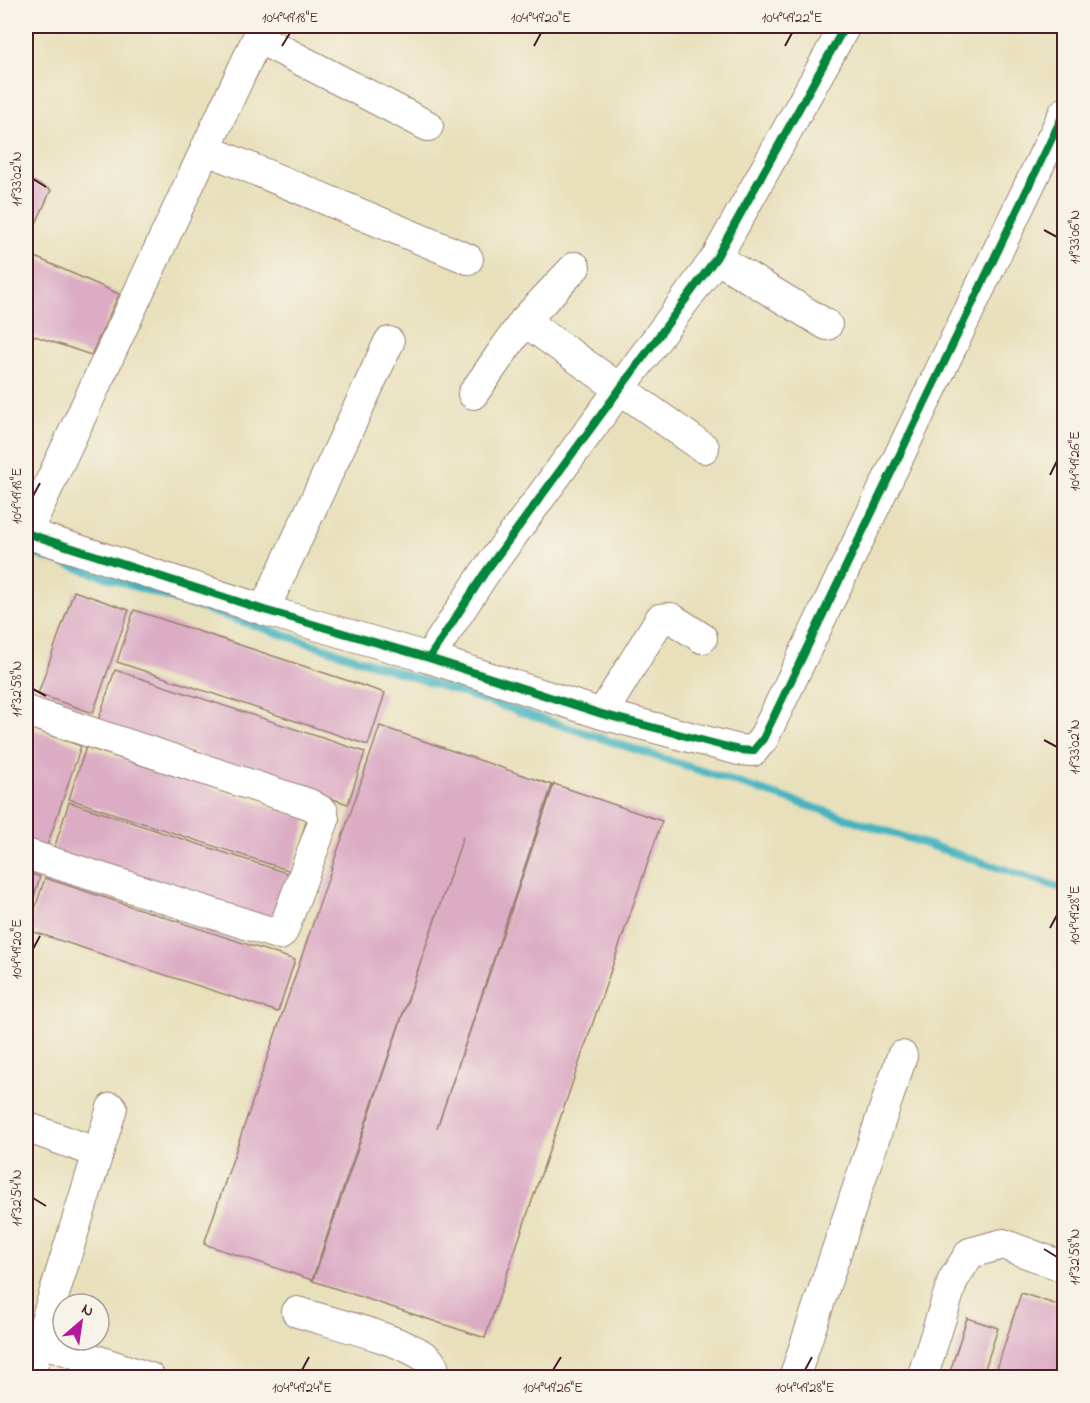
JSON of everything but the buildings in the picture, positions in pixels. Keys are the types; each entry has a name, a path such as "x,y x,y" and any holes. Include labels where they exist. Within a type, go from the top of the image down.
{"street":[{"path":"429,658 484,574 716,258 845,26"},
{"path":"428,126 261,32 26,533 264,610 429,658 602,714 739,750 753,751 763,739 1065,113"},
{"path":"205,150 468,259"},
{"path":"716,258 827,325"},
{"path":"473,394 524,321 575,267"},
{"path":"524,321 704,448"},
{"path":"264,610 389,342"},
{"path":"602,714 660,619 671,618 702,638"},
{"path":"26,711 309,804 322,813 324,820 284,931 279,935 26,854"},
{"path":"794,1377 902,1056"},
{"path":"28,1377 32,1339 112,1108"},
{"path":"26,1127 98,1153"},
{"path":"922,1377 953,1280 970,1253 1003,1244 1065,1267"},
{"path":"297,1312 410,1350 426,1358 435,1370 435,1377"},
{"path":"32,1339 150,1377"}],"waterway":[{"path":"26,551 1064,889"}],"cycle path":[{"path":"429,658 484,574 716,258 845,26"},
{"path":"26,533 264,610 429,658 602,714 739,750 753,751 763,739 1064,113"}]}
